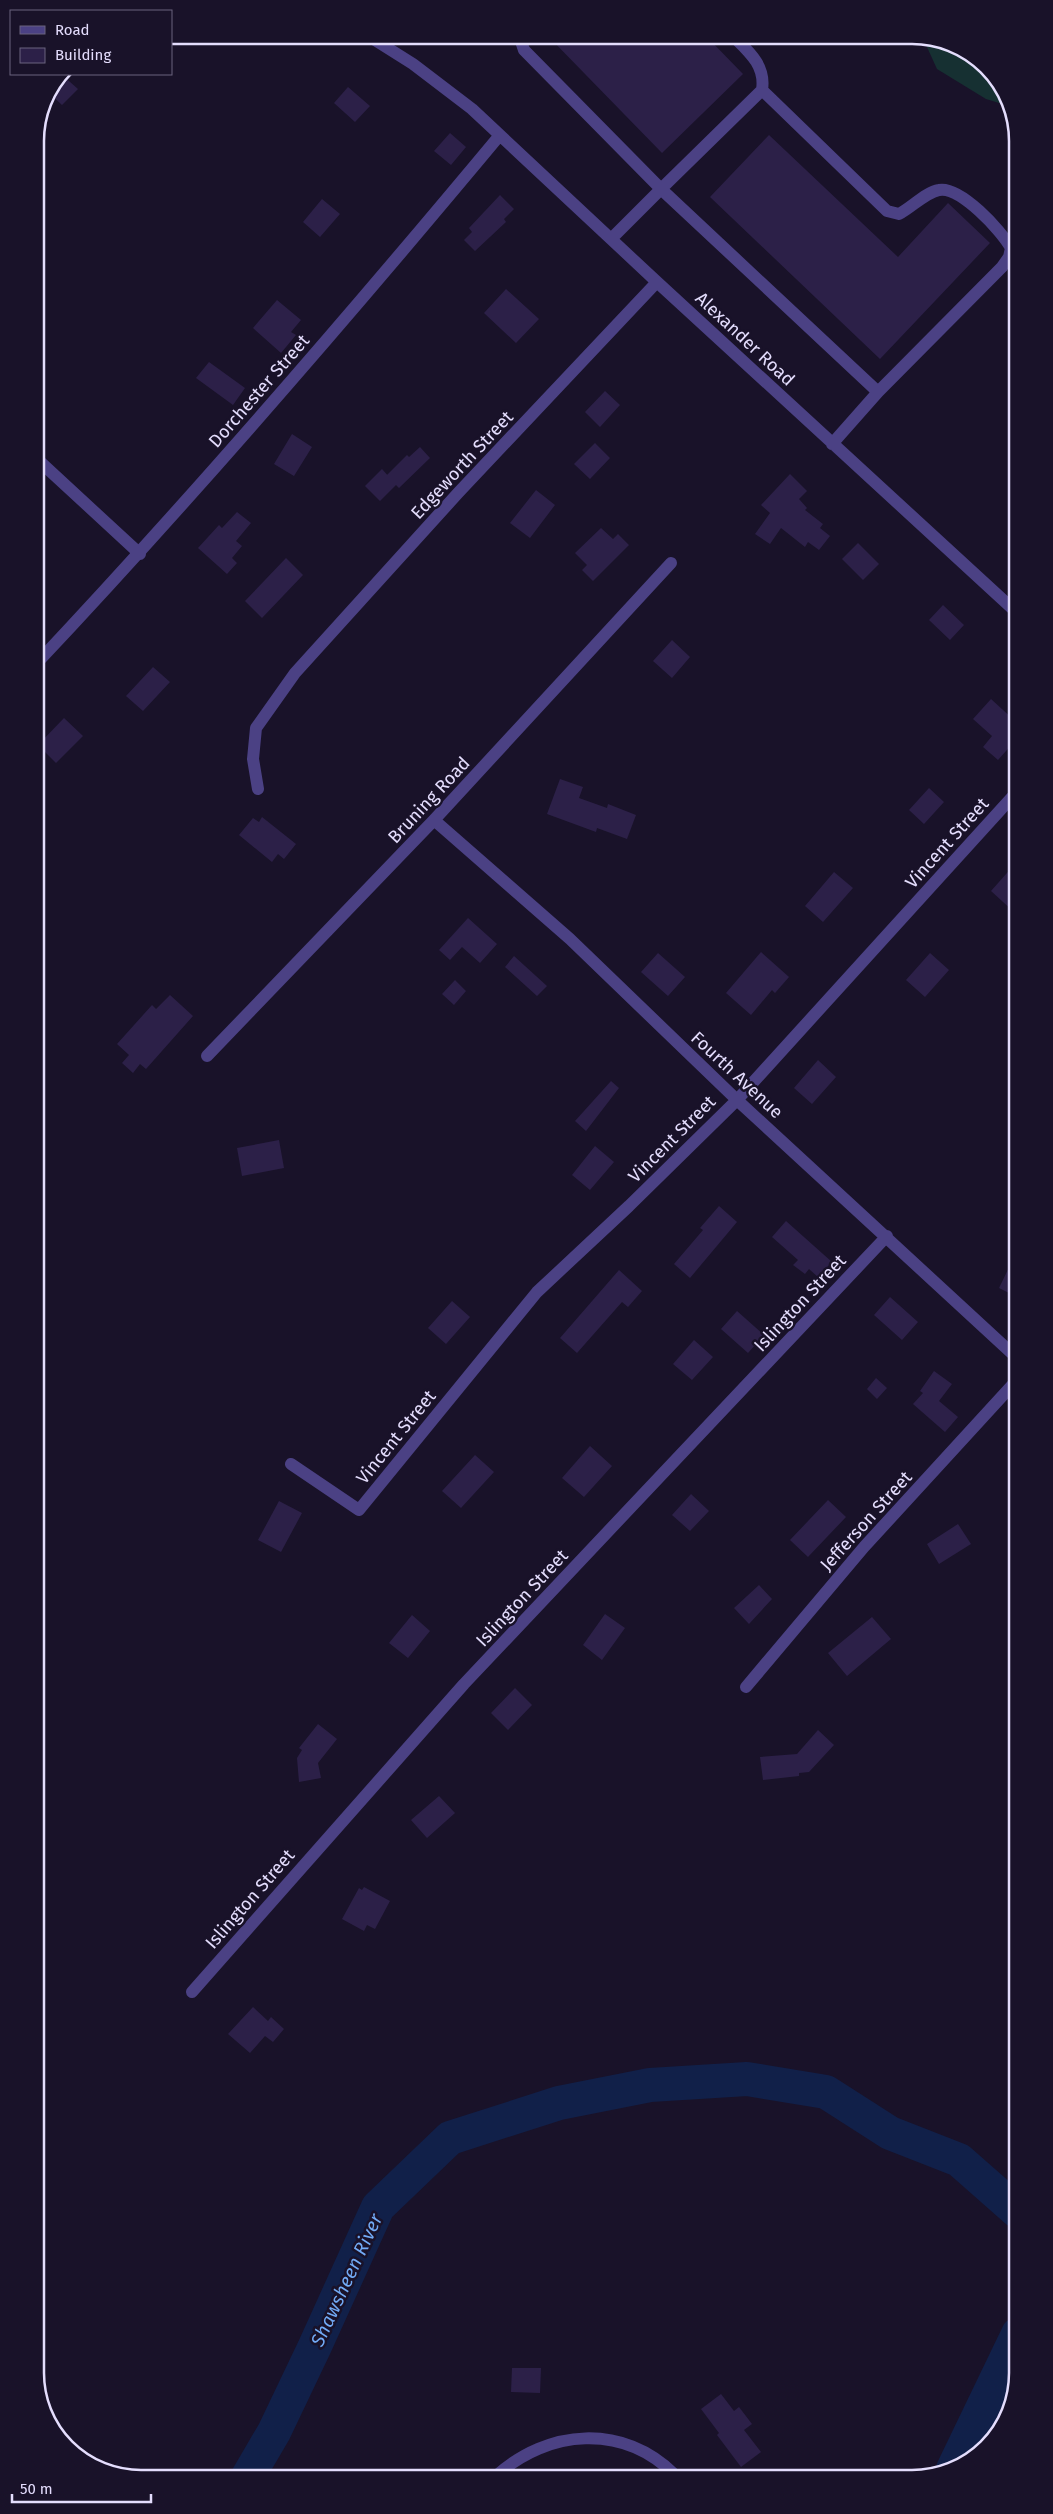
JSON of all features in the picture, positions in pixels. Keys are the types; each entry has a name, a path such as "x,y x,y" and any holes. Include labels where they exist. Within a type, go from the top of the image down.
{"street":[{"name":"Alexander Road","path":"382,44 414,64 453,94 500,135 656,282 726,344 832,444 935,535 1009,605"},
{"path":"522,44 524,50 661,189 878,392"},
{"path":"611,238 762,90 763,81 758,62 741,44"},
{"path":"762,90 887,211 899,214 936,190 947,189 957,193 1003,234 1009,244"},
{"name":"Dorchester Street","path":"44,656 140,554 383,276 500,135"},
{"path":"832,444 878,392 1002,267 1009,257"},
{"name":"Edgeworth Street","path":"258,789 253,760 256,728 295,673 458,493 656,282"},
{"path":"44,465 140,554"},
{"name":"Bruning Road","path":"207,1056 434,820 671,563"},
{"name":"Vincent Street","path":"291,1464 360,1510 537,1292 737,1100 1009,801"},
{"name":"Fourth Avenue","path":"434,820 570,939 737,1100 887,1236 1009,1350"},
{"name":"Islington Street","path":"192,1992 464,1684 887,1236"},
{"name":"Jefferson Street","path":"746,1687 864,1546 1009,1390"},
{"path":"503,2470 532,2450 554,2442 578,2438 602,2439 626,2444 648,2454 669,2470"}],"green space":[{"path":"926,45 950,51 971,64 989,82 1002,104 986,99 937,69"}],"building":[{"path":"556,44 714,44 743,74 662,153"},
{"path":"67,79 78,89 62,105 54,98"},
{"path":"348,87 370,106 355,122 334,103"},
{"path":"450,133 466,147 451,165 434,151"},
{"path":"769,135 898,257 948,203 990,243 880,359 710,197"},
{"path":"500,195 514,209 504,219 506,222 475,251 464,240 472,232 469,228"},
{"path":"322,199 340,214 320,237 303,222"},
{"path":"506,289 539,319 516,343 484,313"},
{"path":"277,300 301,320 291,332 296,335 281,353 253,328"},
{"path":"209,362 245,388 233,405 196,378"},
{"path":"605,391 620,405 600,427 585,412"},
{"path":"292,434 312,447 294,476 274,464"},
{"path":"595,443 610,458 590,479 574,464"},
{"path":"420,447 430,458 399,488 396,485 380,501 365,486 382,469 387,475 407,455 409,457"},
{"path":"790,474 807,491 799,499 807,508 805,510 823,524 820,528 830,536 819,550 808,542 805,547 781,528 770,544 755,534 770,513 761,505"},
{"path":"536,490 555,505 530,538 510,523"},
{"path":"237,512 251,523 236,541 242,546 232,558 237,563 227,574 198,548 219,525 222,528"},
{"path":"601,528 613,539 618,534 629,545 593,581 582,570 587,565 575,553"},
{"path":"858,543 879,564 863,580 842,559"},
{"path":"286,558 303,575 262,618 245,601"},
{"path":"943,605 964,625 950,640 929,620"},
{"path":"672,640 690,657 672,678 653,661"},
{"path":"153,667 170,682 143,711 126,696"},
{"path":"991,699 1009,715 1009,748 998,760 983,747 992,736 973,719"},
{"path":"64,718 83,736 56,763 44,751 44,739"},
{"path":"560,779 583,787 579,798 607,808 608,804 636,815 627,839 597,828 596,832 547,814"},
{"path":"929,788 944,802 924,824 909,810"},
{"path":"262,817 296,844 284,859 278,854 272,862 239,835 253,818 259,822"},
{"path":"1009,871 1009,907 991,891"},
{"path":"834,872 853,888 823,922 805,906"},
{"path":"468,918 497,944 480,963 462,947 450,960 439,950"},
{"path":"761,952 789,977 775,993 772,990 751,1015 726,993"},
{"path":"658,953 685,977 668,996 641,972"},
{"path":"930,953 949,970 925,997 906,980"},
{"path":"514,956 547,986 537,996 505,967"},
{"path":"455,980 466,991 454,1005 442,994"},
{"path":"170,995 193,1016 146,1069 140,1064 133,1073 122,1063 129,1055 117,1044 152,1005 156,1009"},
{"path":"818,1060 836,1077 812,1104 794,1088"},
{"path":"611,1081 619,1088 586,1131 575,1121"},
{"path":"279,1140 284,1168 242,1176 237,1148"},
{"path":"595,1146 614,1162 590,1190 572,1175"},
{"path":"719,1206 737,1222 690,1278 674,1264 703,1230 700,1228"},
{"path":"786,1221 832,1262 818,1277 809,1269 805,1274 793,1265 798,1260 772,1237"},
{"path":"1009,1267 1009,1293 999,1288"},
{"path":"619,1270 642,1291 628,1307 622,1302 577,1353 560,1338"},
{"path":"890,1297 918,1322 902,1340 874,1315"},
{"path":"452,1301 470,1317 446,1344 428,1328"},
{"path":"737,1311 764,1335 748,1353 721,1329"},
{"path":"694,1340 713,1357 692,1380 673,1364"},
{"path":"934,1371 952,1384 939,1401 958,1417 945,1432 913,1404 923,1393 920,1391"},
{"path":"876,1378 887,1388 877,1399 867,1389"},
{"path":"590,1446 612,1466 584,1497 562,1478"},
{"path":"475,1455 494,1472 461,1508 442,1491"},
{"path":"691,1494 709,1511 690,1531 672,1515"},
{"path":"828,1500 846,1517 808,1557 790,1540"},
{"path":"279,1501 302,1513 281,1552 258,1540"},
{"path":"958,1524 971,1544 939,1564 927,1544"},
{"path":"759,1585 772,1599 749,1624 734,1608"},
{"path":"605,1614 625,1628 602,1660 583,1645"},
{"path":"412,1615 430,1631 408,1658 389,1643"},
{"path":"872,1617 891,1639 847,1676 828,1653"},
{"path":"515,1688 532,1705 508,1730 491,1713"},
{"path":"318,1724 337,1739 318,1763 321,1778 299,1782 297,1758 302,1750 299,1748"},
{"path":"818,1730 834,1745 809,1772 799,1773 799,1776 763,1780 760,1757 797,1754"},
{"path":"439,1796 455,1813 427,1838 411,1820"},
{"path":"364,1887 390,1901 375,1929 367,1925 364,1931 342,1919 359,1888 362,1890"},
{"path":"253,2007 268,2021 271,2017 284,2029 273,2042 265,2036 250,2053 228,2034"},
{"path":"512,2368 541,2368 540,2393 511,2392"},
{"path":"721,2394 734,2411 739,2407 752,2424 744,2430 761,2452 741,2467 717,2435 719,2433 701,2409"}],"waterway":[{"name":"Shawsheen River","path":"252,2470 274,2432 378,2207 450,2138 559,2103 650,2085 747,2079 826,2092 890,2133 959,2160 1009,2204"},
{"name":"Shawsheen River","path":"958,2458 1009,2353"}]}
